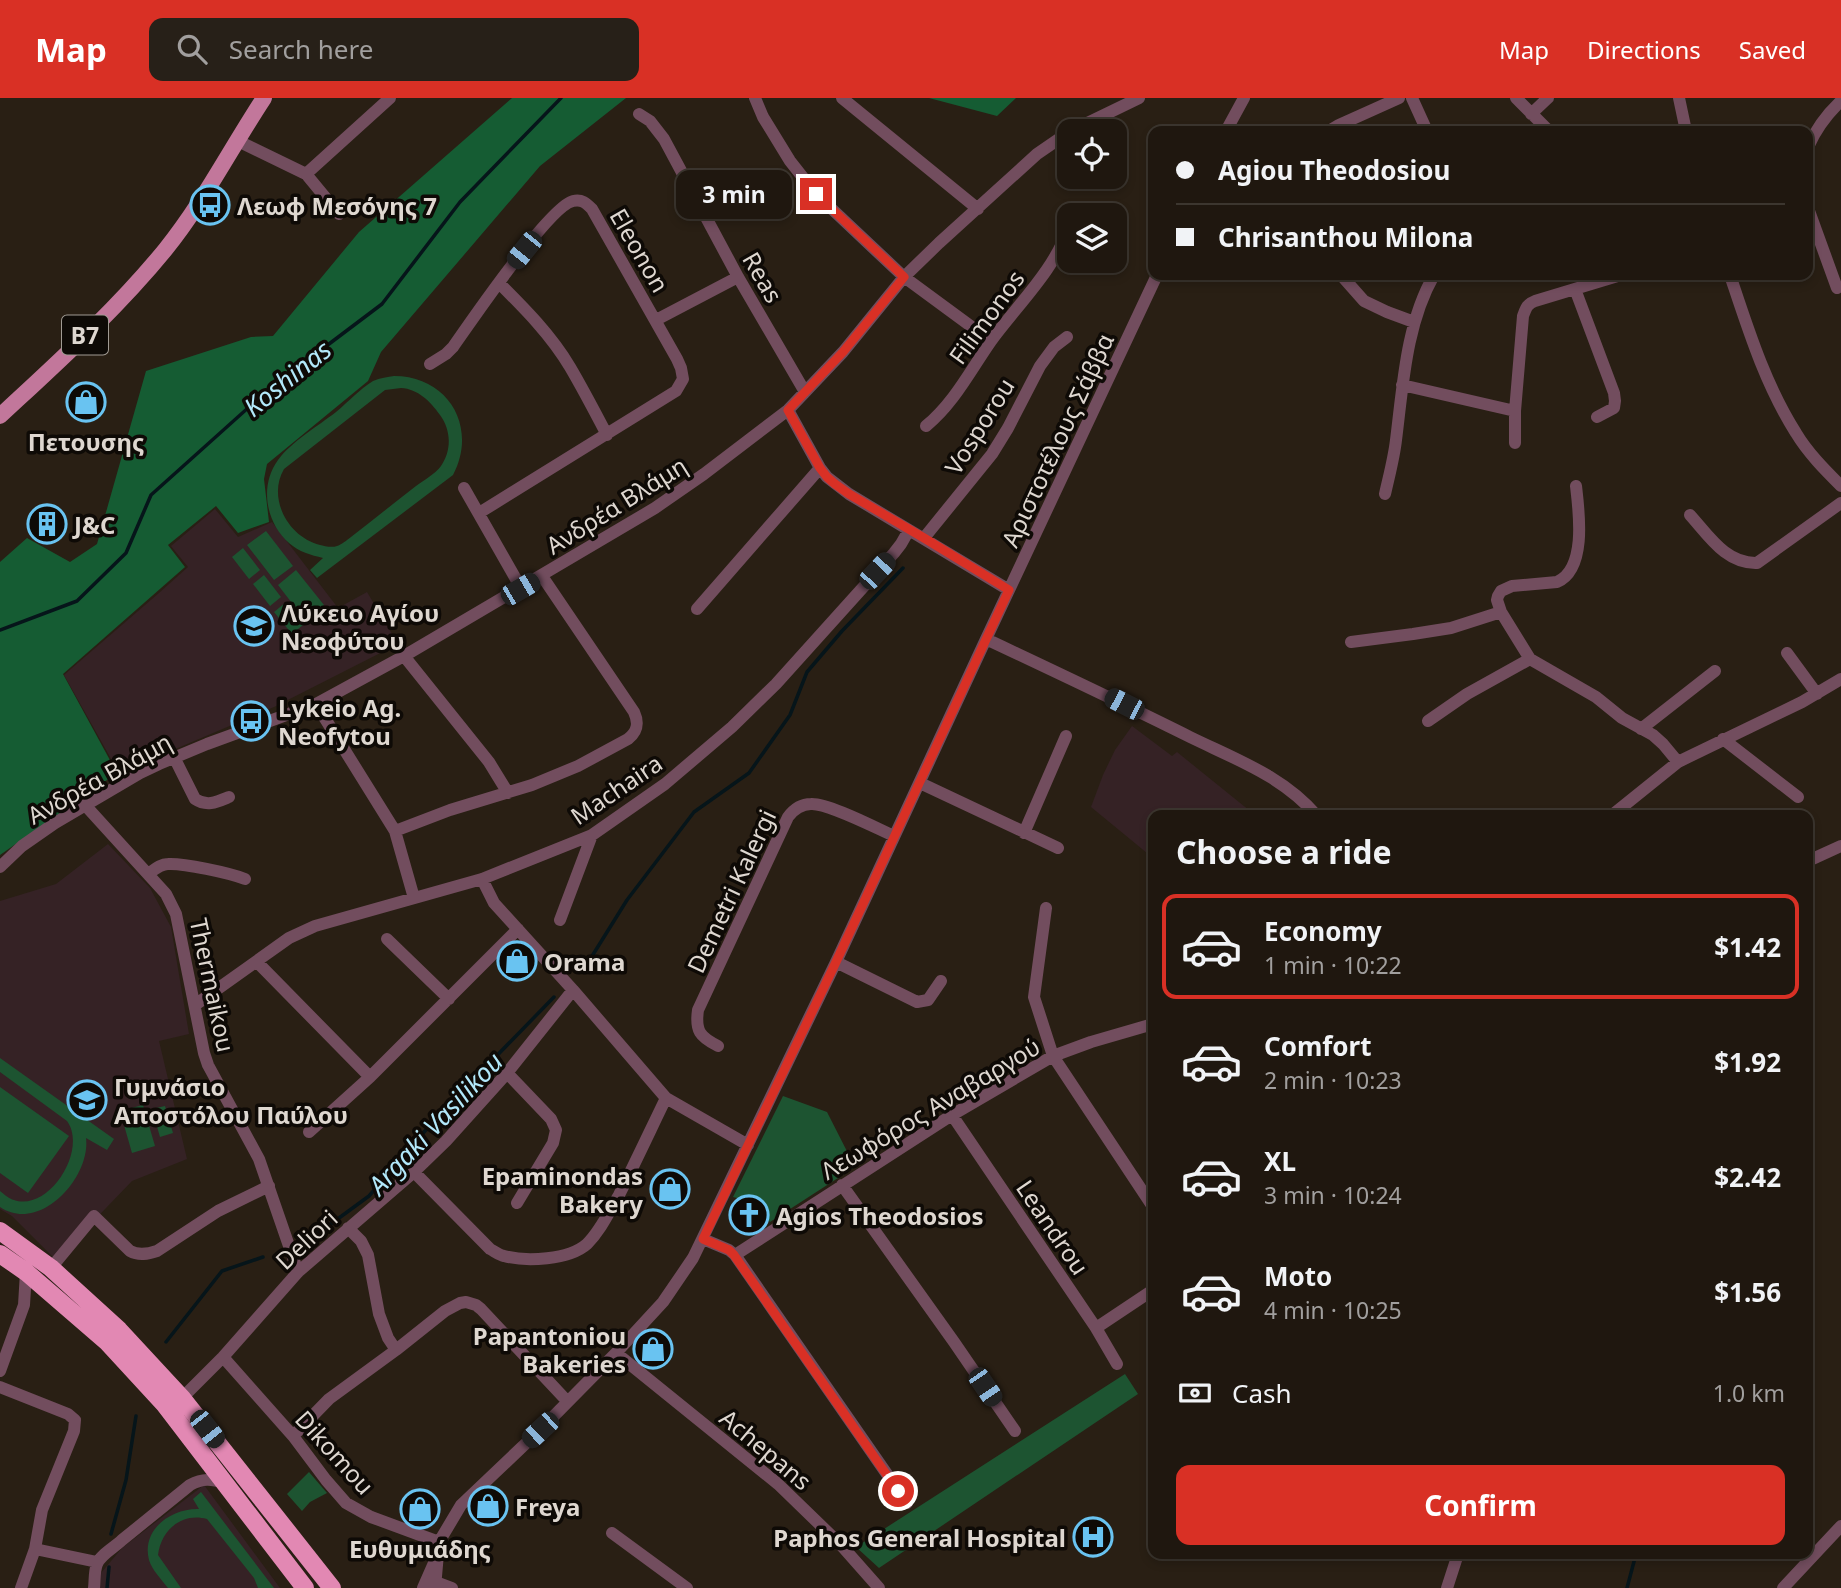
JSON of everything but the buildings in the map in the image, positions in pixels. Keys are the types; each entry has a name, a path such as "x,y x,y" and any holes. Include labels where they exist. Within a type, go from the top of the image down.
{"highway":[{"path":"0,1231 51,1268 119,1330 182,1398 332,1588"},
{"path":"0,1254 26,1272 107,1342 165,1405 305,1588"}],"main road":[{"name":"B7","path":"0,416 133,288 202,199 264,98"}],"street":[{"path":"306,174 390,98"},
{"path":"755,98 763,117 801,176 816,194 904,277 991,341"},
{"path":"842,98 978,209"},
{"name":"Ανδρέα Βλάμη","path":"1096,119 1139,98"},
{"path":"1229,126 1244,98"},
{"path":"1337,126 1399,98"},
{"path":"1412,98 1425,126"},
{"path":"1516,98 1544,126"},
{"path":"1531,114 1548,98"},
{"path":"1679,98 1684,126"},
{"path":"1813,136 1829,112 1841,101"},
{"name":"Reas","path":"639,114 650,121 664,139 805,392"},
{"path":"236,140 306,174 339,214"},
{"name":"Ανδρέα Βλάμη","path":"0,867 22,846 85,805 140,774 174,757 316,704 520,589 655,508 788,410 843,352 904,277 1037,155 1057,141"},
{"name":"Eleonon","path":"430,365 453,346 536,236 569,202 581,201 592,209 656,320 677,359 683,379 676,391 607,435"},
{"path":"1813,222 1837,288"},
{"name":"Filimonos","path":"926,426 951,401 991,341 1057,255"},
{"path":"656,320 738,276"},
{"name":"Αριστοτέλους Σάββα","path":"439,1542 461,1505 616,1353 663,1302 684,1274 836,962 1155,280"},
{"path":"1345,280 1364,301 1414,322"},
{"path":"1385,494 1396,442 1402,385 1414,322 1432,280"},
{"path":"1515,443 1515,411 1523,316 1526,309 1535,301 1605,280"},
{"path":"1732,280 1755,349 1790,424 1812,456 1841,486"},
{"path":"479,513 607,435 570,366 535,321 499,284"},
{"path":"1575,289 1614,393 1614,408 1597,417"},
{"name":"Vosporou","path":"924,538 992,454 1040,366 1054,347 1067,337"},
{"path":"1402,385 1515,411"},
{"path":"788,410 827,477 849,494 1009,590"},
{"path":"698,609 820,468"},
{"path":"1576,486 1579,510 1578,546 1570,571 1557,582 1522,584 1506,588 1501,591 1497,600 1501,612 1530,659 1596,696 1622,718 1653,735 1678,762"},
{"path":"464,488 520,589"},
{"path":"1690,516 1720,549 1741,562 1757,563 1841,503"},
{"name":"Machaira","path":"195,1005 289,938 308,929 482,878 592,835 665,784 732,727 776,684 894,553 909,530"},
{"path":"395,831 578,766 634,734 637,726 634,712 542,576"},
{"path":"1351,642 1451,628 1501,612"},
{"path":"986,639 1275,779 1312,810"},
{"path":"1787,653 1817,694"},
{"path":"404,656 489,762 508,793"},
{"path":"1428,721 1467,694 1530,659"},
{"path":"1641,729 1715,671"},
{"path":"1618,810 1678,762 1802,702 1841,679"},
{"path":"316,704 395,831 414,898"},
{"path":"1024,833 1066,736"},
{"path":"1723,739 1798,797"},
{"path":"174,757 195,799 205,804 229,797"},
{"path":"920,783 1058,848"},
{"name":"Demetri Kalergi","path":"718,1046 704,1039 700,1033 698,1010 793,810 810,803 824,806 894,836"},
{"name":"Thermaikou","path":"85,805 166,894 176,914 208,1065 259,1160 298,1272"},
{"path":"560,919 592,835"},
{"path":"1813,859 1841,846"},
{"path":"148,874 170,863 245,879"},
{"path":"482,878 494,902 666,1098 748,1145"},
{"path":"1046,908 1034,997 1053,1056 1148,1199"},
{"path":"309,1132 370,1077 518,929"},
{"path":"387,939 449,999"},
{"path":"257,962 370,1077"},
{"path":"836,962 917,1002 933,996 941,981"},
{"name":"Deliori","path":"182,1398 223,1357 298,1272 446,1141 507,1073 573,990"},
{"name":"Λεωφόρος Αναβαργού","path":"734,1255 952,1115 1053,1056 1148,1025"},
{"path":"507,1073 551,1119 556,1130 553,1143 517,1203"},
{"path":"414,1172 490,1249 503,1256 523,1259 565,1255 584,1246 601,1228 666,1098"},
{"name":"Leandrou","path":"952,1115 1118,1364"},
{"path":"842,1185 1015,1431"},
{"path":"51,1268 94,1216 130,1251 135,1254 148,1254 157,1251 218,1211 269,1186"},
{"path":"348,1228 361,1241 368,1255 379,1314 388,1338 396,1350"},
{"path":"703,1239 729,1250 734,1255 907,1503"},
{"path":"0,1371 24,1305 26,1272"},
{"path":"24,1305 35,1296 49,1293"},
{"path":"1096,1328 1148,1293"},
{"path":"292,1436 329,1399 445,1311 460,1303 471,1303 481,1310 567,1401"},
{"name":"Achepans","path":"616,1353 778,1484 841,1545 879,1588"},
{"name":"Dikomou","path":"223,1357 346,1503 371,1517 439,1542"},
{"path":"0,1387 68,1414 75,1420 74,1431 42,1510 35,1549 21,1588"},
{"path":"94,1588 97,1562 190,1485 210,1479 225,1483"},
{"path":"1813,1555 1841,1525"},
{"path":"612,1533 687,1588"},
{"path":"439,1542 436,1585 452,1588"},
{"path":"35,1549 97,1562"},
{"path":"423,1588 437,1556"},
{"path":"1447,1588 1456,1559"},
{"path":"1783,1588 1810,1559"}],"shaded area":[{"name":"Λύκειο Αγίου Νεοφύτου","path":"215,509 238,537 272,522 338,608 367,592 398,644 274,707 119,773 64,675 188,567 171,546"},
{"path":"1132,726 1172,756 1177,752 1249,810 1148,810 1148,854 1091,807 1115,750"},
{"name":"Γυμνάσιο Αποστόλου Παύλου","path":"108,844 150,888 171,927 189,1034 159,1041 187,1159 132,1181 56,1260 12,1216 0,1209 0,901 56,884"},
{"path":"204,1485 280,1588 100,1588 101,1573 122,1548"}],"green space":[{"path":"512,98 626,98 540,166 381,352 368,381 267,464 264,479 269,522 238,533 216,506 168,545 185,567 63,674 117,773 0,855 0,562 27,538 70,562 97,544 146,371 251,337 273,336 359,232"},
{"path":"929,98 1016,98 997,116"},
{"path":"394,376 413,378 430,385 443,395 460,423 460,457 453,475 317,578 310,570 323,558 301,551 289,543 281,535 270,515 267,492 272,470 290,447 363,388 373,381","holes":["407,389 428,401 444,421 448,447 441,466 339,545 320,545 298,534 279,504 279,480 284,469 385,390"]},
{"path":"266,531 293,566 274,580 247,545"},
{"path":"243,548 260,570 249,579 232,557"},
{"path":"296,570 324,605 305,620 278,585"},
{"path":"264,575 281,597 270,606 253,584"},
{"path":"285,603 303,625 292,634 274,612"},
{"path":"0,1058 114,1139 107,1150 86,1138 85,1153 72,1184 46,1207 31,1213 15,1213 0,1207 0,1191 12,1199 27,1201 40,1197 52,1188 69,1162 72,1133 67,1121 0,1072"},
{"path":"0,1087 69,1136 28,1193 0,1173"},
{"path":"783,1096 827,1112 855,1167 770,1222 755,1203 733,1197"},
{"path":"143,1105 155,1146 132,1153 120,1111"},
{"path":"165,1106 173,1133 160,1137 152,1109"},
{"path":"1125,1374 1138,1394 879,1568 856,1547"},
{"path":"309,1472 327,1493 310,1502 302,1511 287,1494"},
{"path":"201,1492 274,1588 258,1588 254,1578 207,1519 198,1518 189,1518 174,1525 160,1546 158,1555 181,1588 168,1588 157,1575 149,1560 148,1549 154,1530 161,1522 179,1512 199,1509 193,1499"}],"waterway":[{"name":"Koshinas","path":"0,630 77,601 126,553 151,495 268,390 382,304 460,202 561,98"},
{"name":"Argaki Vasilikou","path":"589,961 627,900 694,812 749,773 790,715 807,672 903,568"},
{"name":"Argaki Vasilikou","path":"309,1240 369,1196 437,1117 554,997"},
{"name":"Argaki Vasilikou","path":"166,1342 222,1271 263,1257"},
{"name":"Argaki Vasilikou","path":"111,1534 126,1480 136,1416"},
{"path":"1627,1588 1635,1559"},
{"name":"Argaki Vasilikou","path":"107,1588 109,1567"}],"place":[{"name":"Λεωφ Μεσόγης 7","path":"210,205"},
{"name":"Πετουσης","path":"86,402"},
{"name":"J&C","path":"47,524"},
{"name":"Λύκειο Αγίου Νεοφύτου","path":"254,626"},
{"name":"Lykeio Ag. Neofytou","path":"251,721"},
{"name":"Orama","path":"517,961"},
{"name":"Γυμνάσιο Αποστόλου Παύλου","path":"87,1100"},
{"name":"Epaminondas Bakery","path":"670,1189"},
{"name":"Agios Theodosios","path":"749,1215"},
{"name":"Papantoniou Bakeries","path":"653,1349"},
{"name":"Freya","path":"488,1506"},
{"name":"Ευθυμιάδης","path":"420,1509"},
{"name":"Paphos General Hospital","path":"1093,1537"}],"route":[{"path":"816,194 904,277 843,352 788,410 820,468 835,484 1009,590 836,962 703,1239 729,1250 734,1255 898,1491"}]}
